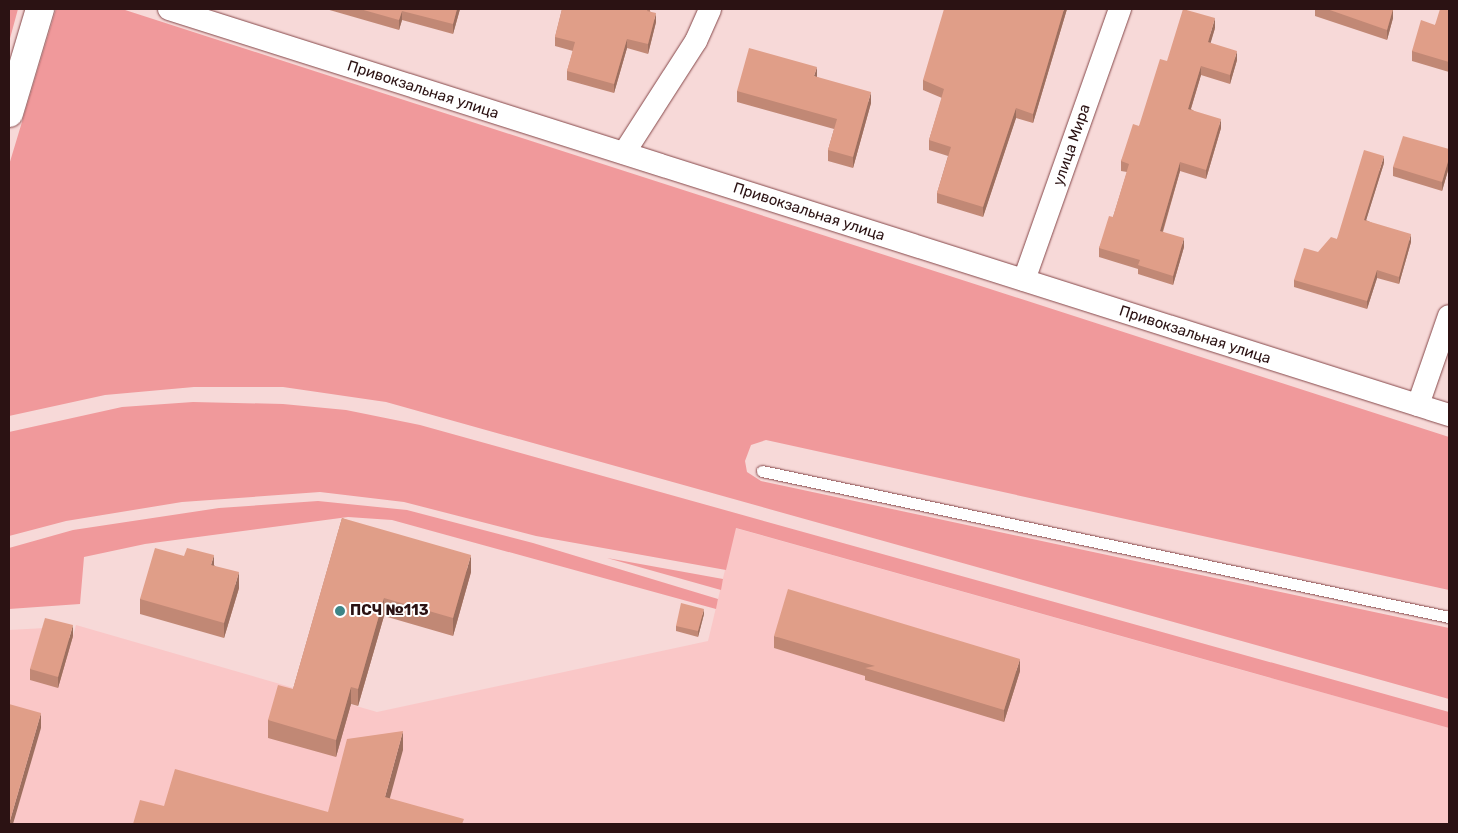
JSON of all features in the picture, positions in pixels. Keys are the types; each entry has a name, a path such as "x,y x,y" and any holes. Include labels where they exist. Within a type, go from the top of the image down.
{"main road":[{"path":"9,113 40,9"}],"street":[{"name":"Привокзальная улица","path":"169,9 1449,415"},
{"path":"624,153 696,41 710,9"},
{"name":"улица Мира","path":"1024,280 1120,9"},
{"path":"1418,405 1449,316"}],"lane":[{"path":"762,471 1449,617"}],"shaded area":[{"path":"9,9 18,9 9,42"},
{"path":"56,9 122,9 1449,437 1449,590 766,440 751,445 745,461 747,472 761,481 1449,628 1449,699 386,402 283,387 194,387 105,395 9,416 9,165"},
{"path":"193,402 283,404 346,410 420,425 1449,712 1449,728 736,528 726,570 536,536 404,502 320,492 182,502 66,521 9,536 9,432 122,407"},
{"path":"318,501 407,510 533,543 718,599 716,609 392,520 348,517 145,544 84,557 80,604 9,609 9,548 73,530 219,508"},
{"path":"735,528 1449,728 1449,824 9,824 9,630 45,628 73,636 76,625 377,712 708,641"},
{"path":"607,558 723,579 721,590"}],"building":[{"path":"360,9 457,9 453,24 402,11 399,20"},
{"path":"562,9 648,9 647,11 656,13 648,44 627,39 614,84 567,71 575,42 555,37"},
{"path":"944,9 1064,9 1033,114 1016,108 983,207 937,193 951,147 929,140 944,89 923,80"},
{"path":"1183,9 1215,18 1208,42 1237,51 1230,75 1201,66 1188,109 1221,119 1206,170 1180,162 1160,231 1184,238 1173,276 1138,265 1140,260 1099,248 1109,216 1113,217 1129,164 1121,161 1133,124 1139,126 1160,59 1167,61"},
{"path":"1327,9 1393,9 1387,30"},
{"path":"1440,9 1449,9 1449,62 1412,51 1421,20 1435,25"},
{"path":"749,48 817,67 814,76 871,92 853,157 828,150 837,119 737,91"},
{"path":"1403,136 1449,149 1449,158 1442,182 1393,167"},
{"path":"1364,150 1384,156 1364,220 1411,234 1399,277 1377,270 1367,301 1294,280 1304,248 1318,252 1331,237 1337,239"},
{"path":"342,518 471,555 453,618 384,598 358,689 351,687 336,740 268,720 278,685 293,689"},
{"path":"155,548 184,556 187,548 214,555 211,565 239,572 224,623 140,599"},
{"path":"788,589 1020,659 1004,710 865,668 875,666 774,636"},
{"path":"681,603 704,609 698,631 676,626"},
{"path":"45,618 73,625 58,677 30,669"},
{"path":"9,704 41,713 9,824"},
{"path":"403,731 385,797 464,819 462,824 133,824 140,800 164,806 175,769 328,812 347,739"}],"place":[{"name":"ПСЧ №113","path":"340,611"}]}
